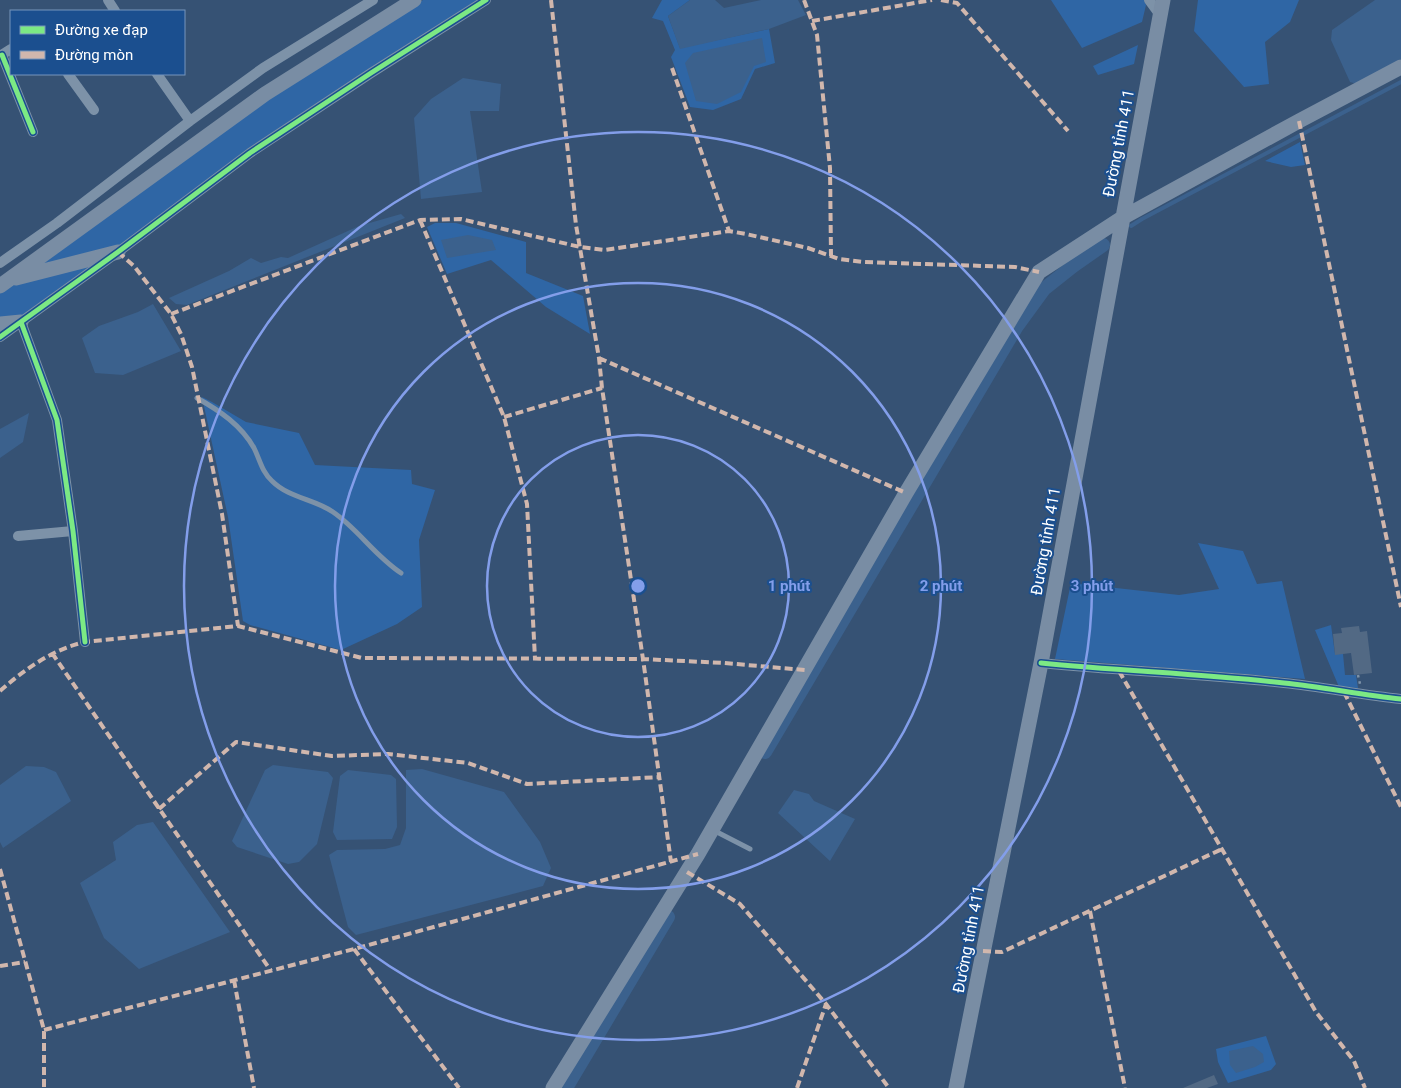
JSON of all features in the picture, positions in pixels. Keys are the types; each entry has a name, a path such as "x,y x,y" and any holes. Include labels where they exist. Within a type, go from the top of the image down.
{"main road":[{"path":"4,283 265,94 414,0"},
{"name":"Đường tỉnh 411","path":"956,1088 1041,663 1163,0"},
{"path":"553,1088 713,830 906,493 1039,272 1122,218 1299,121 1401,68"},
{"path":"4,283 118,252"},
{"path":"0,324 21,322"}],"street":[{"path":"0,263 57,223 190,121 263,68 373,0"},
{"path":"0,337 250,153 486,0"},
{"path":"1149,0 1160,15"},
{"path":"1,56 33,132"},
{"path":"69,75 94,110"},
{"path":"158,75 190,121"},
{"path":"21,322 57,420 73,531 85,642"},
{"path":"18,536 73,531"},
{"path":"1041,663 1119,671 1285,683 1401,699"}],"lane":[{"path":"197,398 220,412 237,427 254,448 265,474 273,483 296,496 325,507 334,513 347,523 386,563 400,573"},
{"path":"713,830 750,849"}],"shaded area":[{"path":"423,0 482,0 249,148 119,248 35,269 298,77"},
{"path":"662,0 690,0 668,16 680,48 769,29 775,63 755,69 741,99 713,110 690,107 671,57 675,50 663,21 652,18"},
{"path":"690,0 715,0 724,8 761,0 798,0 806,15 769,29 680,49 668,16"},
{"path":"1051,0 1144,0 1146,5 1142,22 1082,48"},
{"path":"1198,0 1299,0 1290,22 1265,42 1269,84 1244,87 1194,31"},
{"path":"1375,0 1401,0 1401,59 1357,84 1350,82 1331,40 1332,30"},
{"path":"762,38 766,62 754,66 741,92 717,104 696,101 685,63 693,53"},
{"path":"1138,45 1134,64 1098,75 1093,66"},
{"path":"463,78 501,84 499,111 470,111 482,192 421,199 414,118 431,99"},
{"path":"1300,142 1305,165 1291,167 1265,161"},
{"path":"401,214 405,218 187,305 176,304 169,298 229,271 251,258 261,263 281,257 288,258 359,226"},
{"path":"435,223 456,223 526,242 526,273 583,296 590,334 546,307 491,260 447,274 427,227"},
{"path":"468,235 492,240 496,250 447,258 441,240"},
{"path":"98,262 20,319 0,321 0,290 3,288"},
{"path":"153,304 181,351 123,375 95,373 82,338 99,326 138,312"},
{"path":"202,397 246,422 299,433 315,465 411,470 412,484 435,490 419,540 422,607 397,624 341,650 250,625 243,621 228,517"},
{"path":"29,413 23,442 0,458 0,429"},
{"path":"1198,543 1243,551 1257,584 1282,581 1305,679 1055,659 1071,583 1179,595 1219,589"},
{"path":"1331,625 1335,654 1343,654 1345,675 1356,675 1358,688 1339,687 1315,630"},
{"path":"273,765 328,772 333,778 317,844 299,862 288,864 237,847 232,841 265,770"},
{"path":"26,766 44,767 56,772 71,801 3,848 0,842 0,785"},
{"path":"422,769 504,792 540,842 551,868 543,886 356,935 348,927 329,855 337,850 385,849 400,845 406,828 406,770"},
{"path":"348,770 391,775 396,779 397,827 392,839 337,840 333,832 340,776"},
{"path":"794,790 809,794 814,801 855,819 830,861 778,813"},
{"path":"153,822 230,932 139,969 104,938 80,883 116,860 113,842 137,825"},
{"path":"1266,1036 1276,1064 1271,1070 1228,1083 1218,1062 1216,1049"},
{"path":"1253,1046 1263,1054 1264,1062 1236,1073 1230,1065 1229,1051"}],"building":[{"path":"1359,626 1360,632 1367,631 1372,673 1354,675 1351,653 1335,655 1333,634 1342,633 1341,628"},
{"path":"1214,1075 1218,1084 1207,1088 1183,1088"}],"waterway":[{"path":"1131,226 1401,82"},
{"path":"765,752 1017,326 1044,289 1103,245"},
{"path":"566,1088 668,917"}],"marked path":[{"path":"551,0 576,225 599,358 671,862"},
{"path":"804,0 817,35 830,168 831,256"},
{"path":"812,21 932,0"},
{"path":"941,0 957,3 1068,131"},
{"path":"672,68 729,231"},
{"path":"1299,121 1401,607"},
{"path":"171,314 420,220 461,219 580,247 605,250 729,231 808,248 839,259 863,262 1015,267 1039,272"},
{"path":"420,220 504,417 527,504 535,659"},
{"path":"118,252 134,266 171,314 181,334 192,367 222,514 238,626"},
{"path":"599,358 906,493"},
{"path":"504,417 602,388"},
{"path":"0,691 40,661 73,645 85,642 238,626 362,658 643,659 805,670"},
{"path":"52,653 271,971"},
{"path":"1119,671 1316,1012 1354,1061 1365,1088"},
{"path":"1344,692 1401,807"},
{"path":"159,809 236,742 332,756 388,754 468,763 527,784 660,777"},
{"path":"983,951 1002,952 1222,849"},
{"path":"44,1030 354,949 698,854"},
{"path":"0,869 44,1030 44,1088"},
{"path":"687,872 740,904 826,1004 889,1088"},
{"path":"1090,911 1125,1088"},
{"path":"354,949 459,1088"},
{"path":"0,966 25,962"},
{"path":"234,980 254,1088"},
{"path":"797,1088 826,1004"}],"cycle path":[{"path":"0,337 250,153 486,0"},
{"path":"2,55 10,75"},
{"path":"10,75 33,132"},
{"path":"21,322 57,420 73,531 85,642"},
{"path":"1041,663 1254,680 1401,699"}]}
